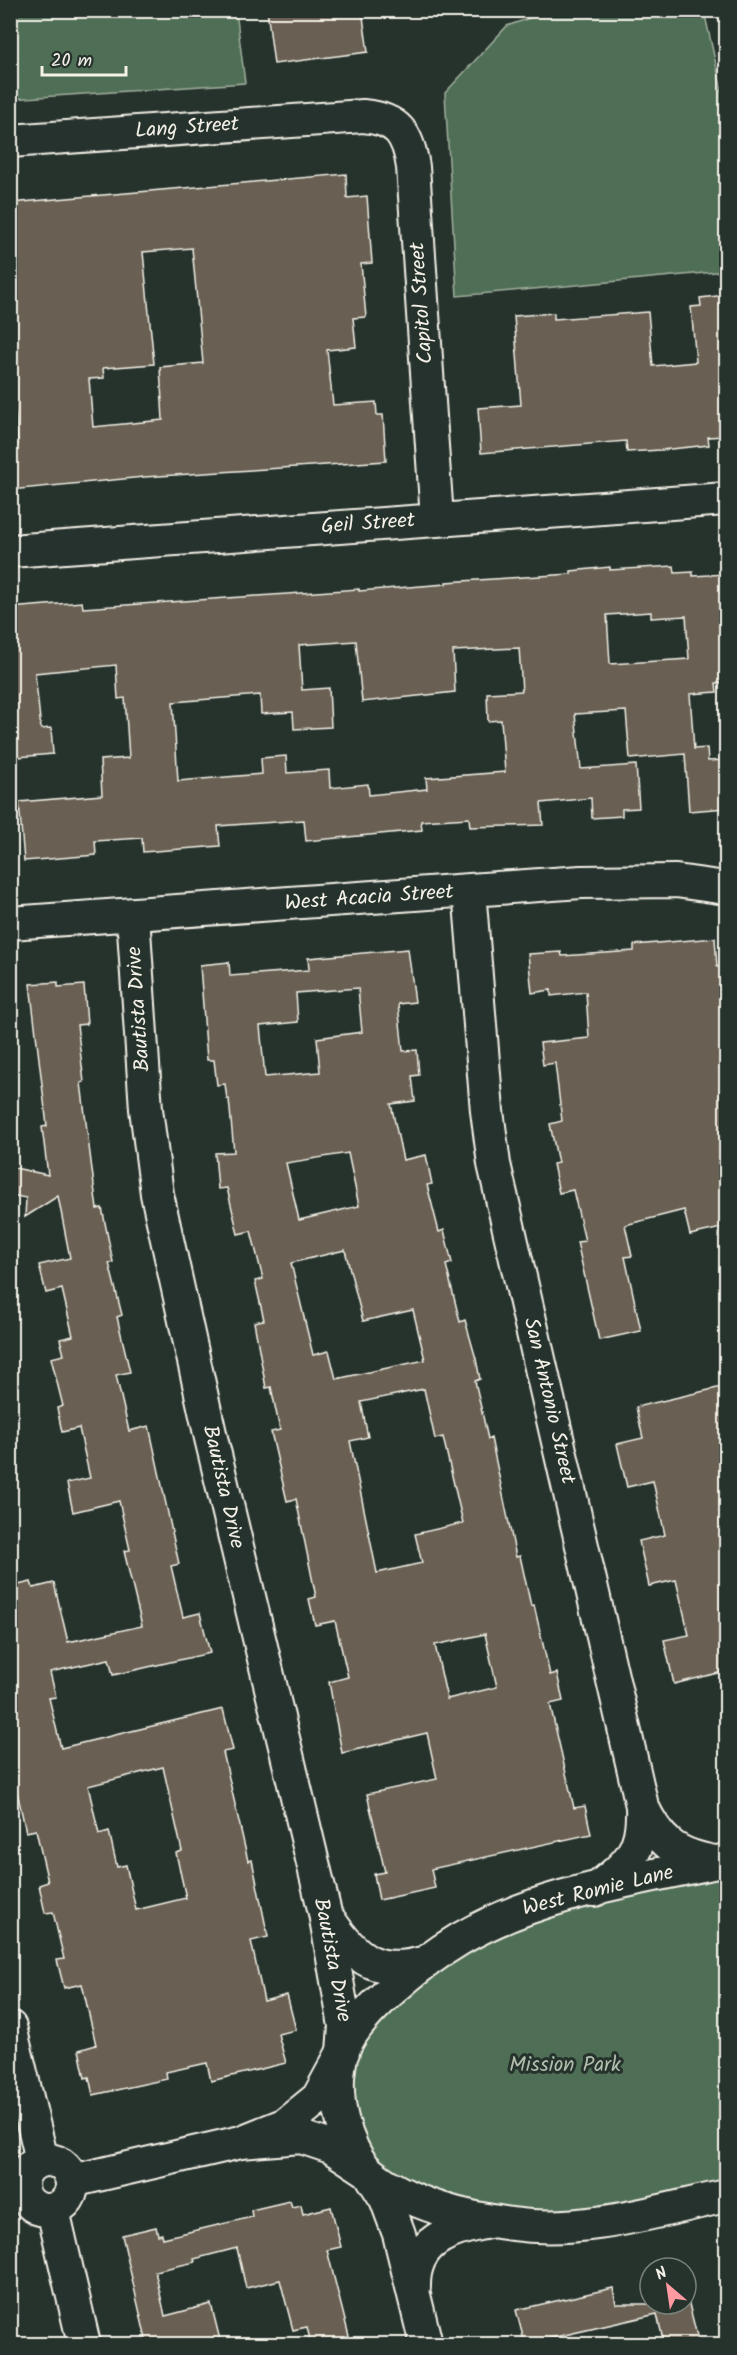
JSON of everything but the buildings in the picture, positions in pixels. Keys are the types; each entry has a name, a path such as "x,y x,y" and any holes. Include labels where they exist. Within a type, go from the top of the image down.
{"street":[{"name":"Lang Street","path":"10,141 363,116"},
{"name":"Capitol Street","path":"363,116 381,118 394,126 405,136 411,149 437,519"},
{"name":"Geil Street","path":"10,552 726,499"},
{"name":"West Acacia Street","path":"10,923 631,880 676,881 726,888"},
{"name":"San Antonio Street","path":"469,890 486,1111 495,1164 642,1806 643,1827 634,1854 626,1865 595,1890"},
{"name":"Bautista Drive","path":"133,915 146,1109 157,1194 211,1438 325,1913 343,2003 346,2037 343,2052"},
{"path":"642,1806 657,1834 679,1853 721,1861"},
{"name":"West Romie Lane","path":"241,2142 285,2124 310,2106 325,2088 362,2021 376,2006 426,1962 481,1927 519,1910 721,1861"},
{"path":"325,1913 348,1948 363,1960 395,1966 426,1962"},
{"path":"10,2027 42,2160"},
{"name":"West Romie Lane","path":"343,2052 337,2090 343,2122 351,2143 369,2172"},
{"name":"West Romie Lane","path":"72,2181 241,2142 301,2137 331,2147 403,2193 435,2205 495,2221 537,2227 594,2224 726,2196"},
{"path":"42,2160 58,2163 69,2173 72,2181 68,2199 53,2210 33,2207 16,2193 25,2172 42,2160"},
{"path":"369,2172 392,2213 426,2344"},
{"path":"53,2210 84,2344"},
{"path":"414,2291 416,2265 428,2246 448,2233 495,2221"}],"green space":[{"path":"11,10 236,11 245,83 11,99"},
{"path":"550,11 704,11 726,109 726,271 457,296 445,93 507,26"},
{"name":"Mission Park","path":"726,1860 726,2196 537,2227 369,2172 343,2052 458,1940"}]}
